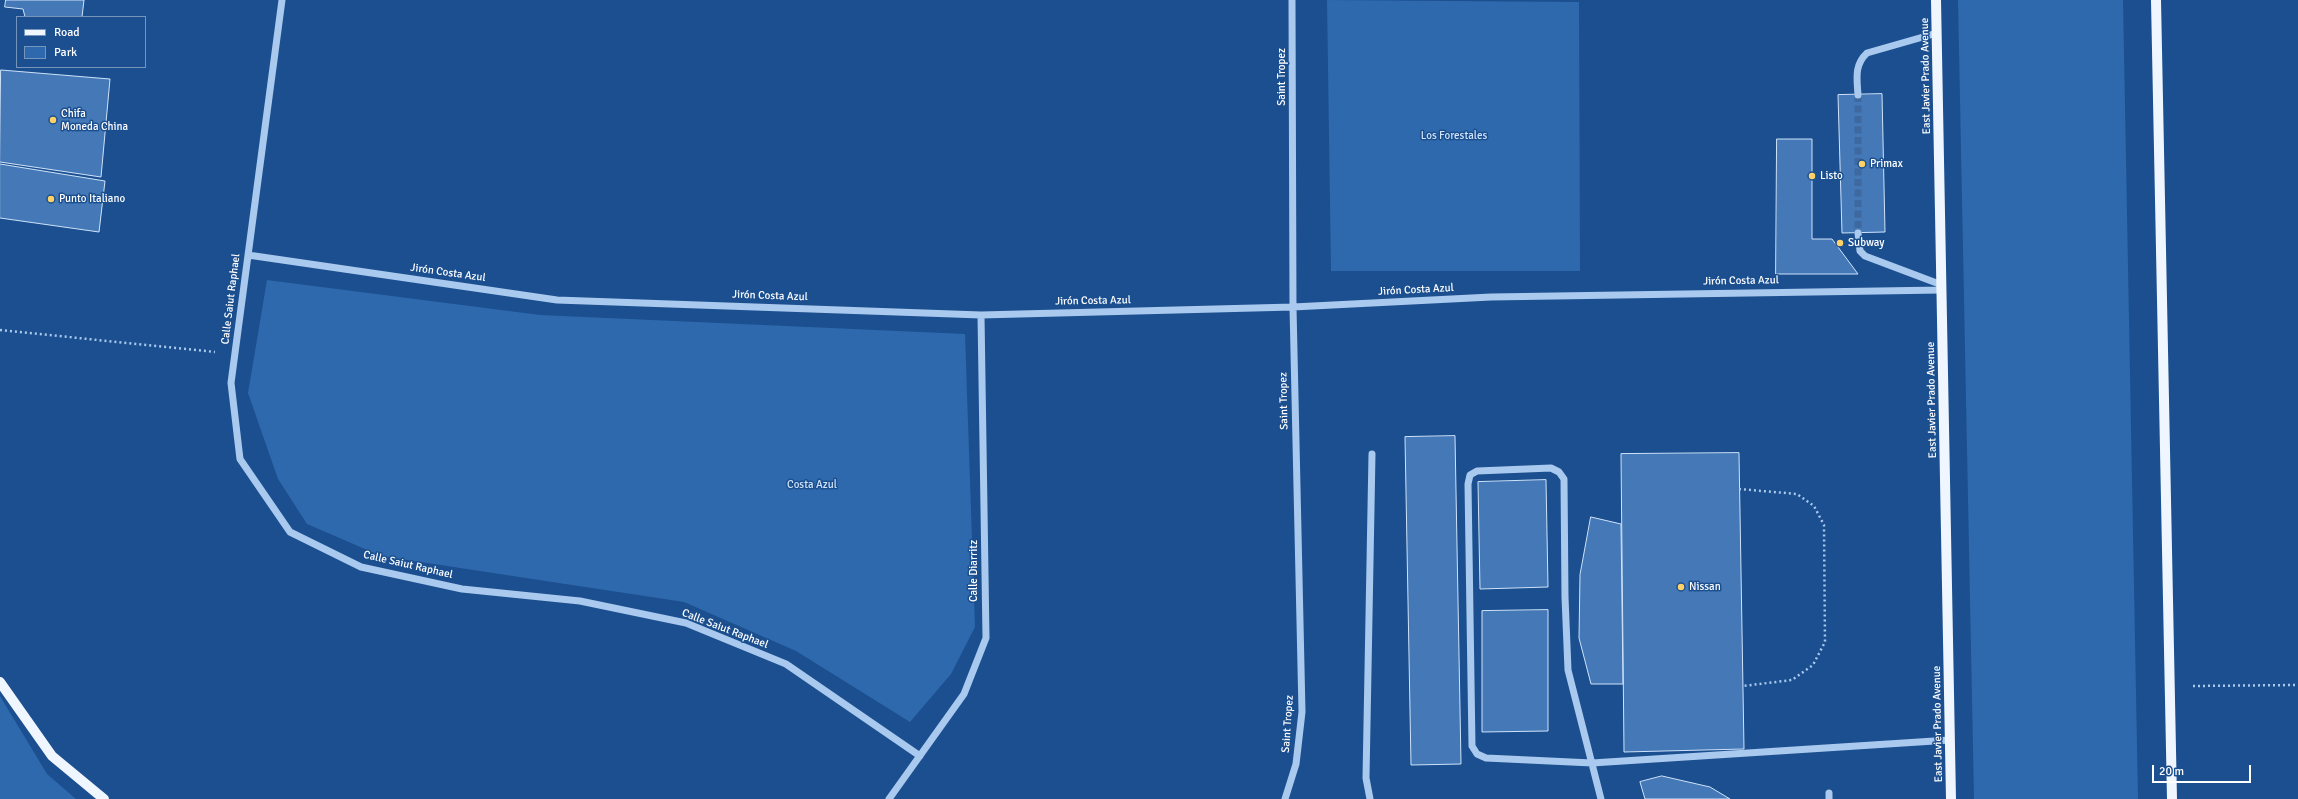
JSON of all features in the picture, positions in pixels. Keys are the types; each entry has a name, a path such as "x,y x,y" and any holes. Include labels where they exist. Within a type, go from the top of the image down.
{"main road":[{"name":"East Javier Prado Avenue","path":"1936,0 1951,799"},
{"path":"2156,0 2172,799"},
{"path":"0,682 52,756 104,799"}],"street":[{"name":"Calle Saiut Raphael","path":"282,0 231,383 240,458 290,532 361,567 462,589 580,602 686,623 786,664 920,756"},
{"name":"Saint Tropez","path":"1285,799 1296,764 1302,712 1293,307 1292,0"},
{"path":"1858,94 1857,67 1860,59 1867,53 1937,33"},
{"path":"1858,233 1860,251 1865,256 1942,287"},
{"name":"Jirón Costa Azul","path":"248,255 557,300 982,315 1293,307 1491,297 1942,287"},
{"name":"Calle Diarritz","path":"889,799 964,694 986,638 982,315"},
{"path":"1370,799 1366,778 1372,454"},
{"path":"1601,799 1592,764 1568,670 1564,597 1564,479 1558,472 1551,468 1477,471 1470,475 1468,484 1472,746 1477,754 1486,758 1592,764 1950,740"}],"path":[{"path":"0,330 235,354"},
{"path":"1739,489 1797,494 1814,506 1824,525 1825,642 1813,665 1792,680 1743,686"},
{"path":"2170,687 2298,685"}],"green space":[{"name":"Los Forestales","path":"1327,0 1579,2 1580,271 1331,271"},
{"path":"1958,0 2123,0 2138,799 1974,799"},
{"name":"Costa Azul","path":"267,280 540,315 965,334 975,627 951,674 910,722 796,651 684,602 381,556 307,524 278,479 248,393"},
{"path":"0,696 47,774 76,799 0,799"}],"building":[{"path":"6,0 84,0 82,16 25,16 23,9 5,7"},
{"name":"Chifa Moneda China","path":"1,70 110,79 101,177 0,162"},
{"name":"Primax","path":"1882,94 1885,232 1842,233 1838,95"},
{"path":"1777,139 1812,139 1812,239 1832,239 1858,274 1776,274"},
{"name":"Punto Italiano","path":"0,164 105,181 99,232 0,218"},
{"path":"1455,436 1461,764 1411,765 1405,437"},
{"name":"Nissan","path":"1739,453 1744,749 1624,752 1621,454"},
{"path":"1546,480 1548,587 1480,589 1478,482"},
{"path":"1591,517 1621,524 1623,684 1591,684 1579,638 1580,575"},
{"path":"1548,610 1548,731 1482,732 1482,611"},
{"path":"1662,776 1710,787 1730,799 1645,799 1640,782"}],"tunnel":[{"path":"1858,95 1858,233"}],"place":[{"name":"Chifa Moneda China","path":"53,120"},
{"name":"Primax","path":"1862,164"},
{"name":"Listo","path":"1812,176"},
{"name":"Punto Italiano","path":"51,199"},
{"name":"Subway","path":"1840,243"},
{"name":"Nissan","path":"1681,587"}]}
